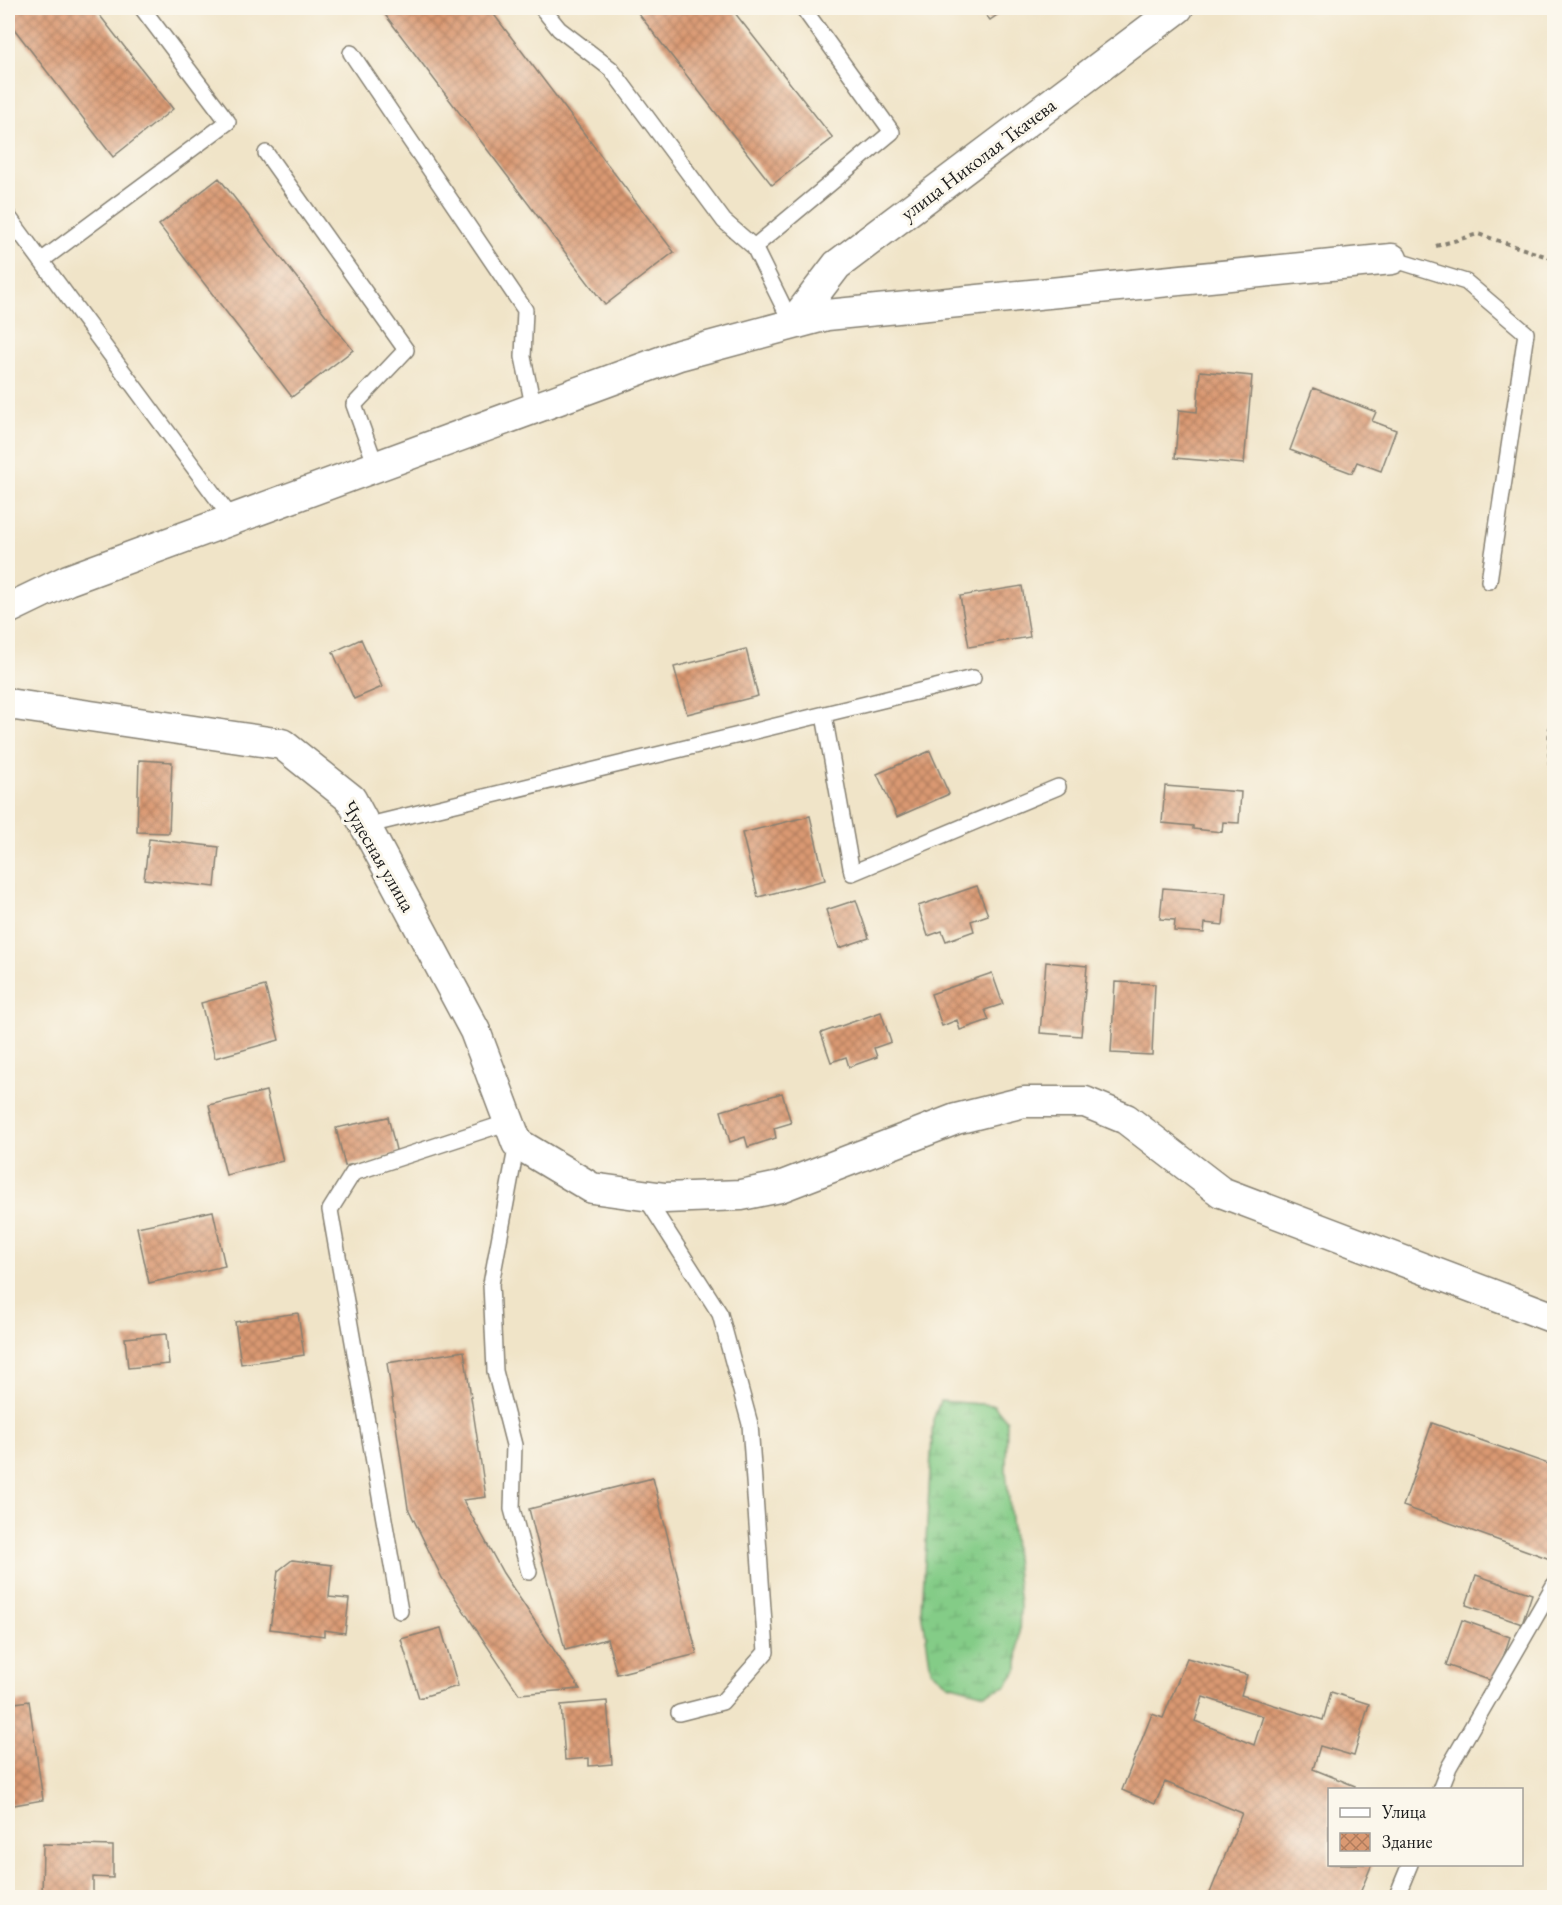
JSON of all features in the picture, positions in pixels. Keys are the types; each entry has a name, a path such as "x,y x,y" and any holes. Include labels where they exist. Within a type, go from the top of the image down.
{"street":[{"name":"улица Николая Ткачева","path":"792,324 837,265 1178,8"},
{"path":"8,609 69,580 679,355 827,315 1392,259"},
{"name":"Чудесная улица","path":"8,704 282,744 351,800 475,1031 513,1133"},
{"path":"513,1133 592,1188 665,1198 741,1194 780,1187 956,1119 1024,1102 1085,1102 1126,1119 1221,1192 1554,1318"}],"lane":[{"path":"41,261 228,122 142,8"},
{"path":"542,8 559,29 611,69 724,221 754,248 792,324"},
{"path":"754,248 892,132 803,8"},
{"path":"351,53 525,310 523,357 534,410"},
{"path":"266,153 406,351 354,405 376,466"},
{"path":"8,216 232,519"},
{"path":"1392,259 1466,282 1526,333 1489,581"},
{"path":"365,826 974,678"},
{"path":"824,715 852,873 1058,787"},
{"path":"400,1611 330,1210 353,1173 513,1133 491,1284 495,1371 514,1445 512,1509 529,1572"},
{"path":"644,1195 720,1314 750,1424 766,1652 722,1701 679,1713"},
{"path":"1441,1788 1449,1767 1554,1585"},
{"path":"1396,1898 1409,1866"}],"path":[{"path":"1392,259 1478,234 1554,259"},
{"path":"1554,599 1549,753 1554,829"}],"green space":[{"path":"940,1401 994,1405 1007,1421 1006,1471 1020,1606 1018,1668 1006,1686 985,1694 948,1684 931,1670 922,1610 933,1420"}],"building":[{"path":"8,8 94,8 173,109 113,157 8,21"},
{"path":"380,8 489,8 674,252 605,305"},
{"path":"645,8 731,8 833,138 772,185 638,13"},
{"path":"980,8 1007,8 990,20"},
{"path":"219,178 353,350 292,397 159,225"},
{"path":"1200,371 1252,376 1244,464 1175,458 1179,410 1197,412"},
{"path":"1313,388 1376,412 1372,421 1396,430 1381,471 1357,462 1352,473 1290,450"},
{"path":"1022,586 1030,637 969,647 960,596"},
{"path":"361,639 382,687 354,699 333,652"},
{"path":"746,649 758,696 687,714 674,667"},
{"path":"930,751 949,794 897,817 877,774"},
{"path":"139,760 172,762 169,833 137,832"},
{"path":"1165,786 1241,792 1239,823 1223,822 1222,832 1162,823"},
{"path":"810,816 825,880 758,897 742,833"},
{"path":"149,839 219,847 215,887 144,879"},
{"path":"977,886 988,915 971,921 974,931 946,941 942,931 928,936 918,906"},
{"path":"1163,888 1226,893 1223,925 1205,923 1204,933 1174,931 1175,920 1160,919"},
{"path":"856,900 869,938 839,948 826,910"},
{"path":"1046,962 1087,966 1081,1036 1040,1033"},
{"path":"992,973 1003,1004 985,1010 989,1020 960,1030 957,1020 942,1026 931,994"},
{"path":"1115,982 1155,984 1152,1055 1111,1053"},
{"path":"265,986 279,1040 215,1058 201,1003"},
{"path":"881,1012 891,1042 874,1048 877,1057 849,1067 846,1057 831,1062 821,1033"},
{"path":"266,1091 283,1161 226,1175 209,1105"},
{"path":"782,1093 791,1123 774,1128 776,1138 748,1147 745,1137 730,1142 721,1111"},
{"path":"388,1117 397,1154 345,1166 336,1128"},
{"path":"213,1211 225,1266 149,1283 137,1227"},
{"path":"298,1313 304,1355 241,1364 235,1322"},
{"path":"166,1334 169,1364 128,1368 125,1338"},
{"path":"464,1351 486,1497 463,1500 503,1573 580,1689 519,1694 442,1578 408,1508 387,1363"},
{"path":"1432,1423 1554,1466 1554,1546 1550,1559 1403,1506"},
{"path":"653,1478 697,1654 617,1674 607,1639 565,1650 529,1509"},
{"path":"292,1560 332,1565 329,1597 349,1599 345,1633 324,1630 324,1636 270,1629 278,1571"},
{"path":"1476,1575 1532,1594 1522,1624 1466,1605"},
{"path":"1462,1620 1510,1637 1495,1682 1446,1665"},
{"path":"441,1628 458,1686 419,1698 401,1639"},
{"path":"1187,1658 1247,1675 1241,1695 1323,1720 1331,1692 1369,1704 1354,1756 1320,1746 1313,1769 1355,1786 1354,1788 1328,1788 1328,1866 1371,1866 1358,1898 1208,1898 1242,1813 1165,1782 1155,1804 1122,1790 1152,1714 1163,1718","holes":["1203,1697 1263,1716 1254,1745 1195,1721"]},
{"path":"29,1701 43,1800 8,1806 8,1704"},
{"path":"607,1701 612,1764 589,1766 589,1758 565,1760 561,1705"},
{"path":"43,1844 113,1846 113,1878 93,1877 93,1898 42,1898"}]}
